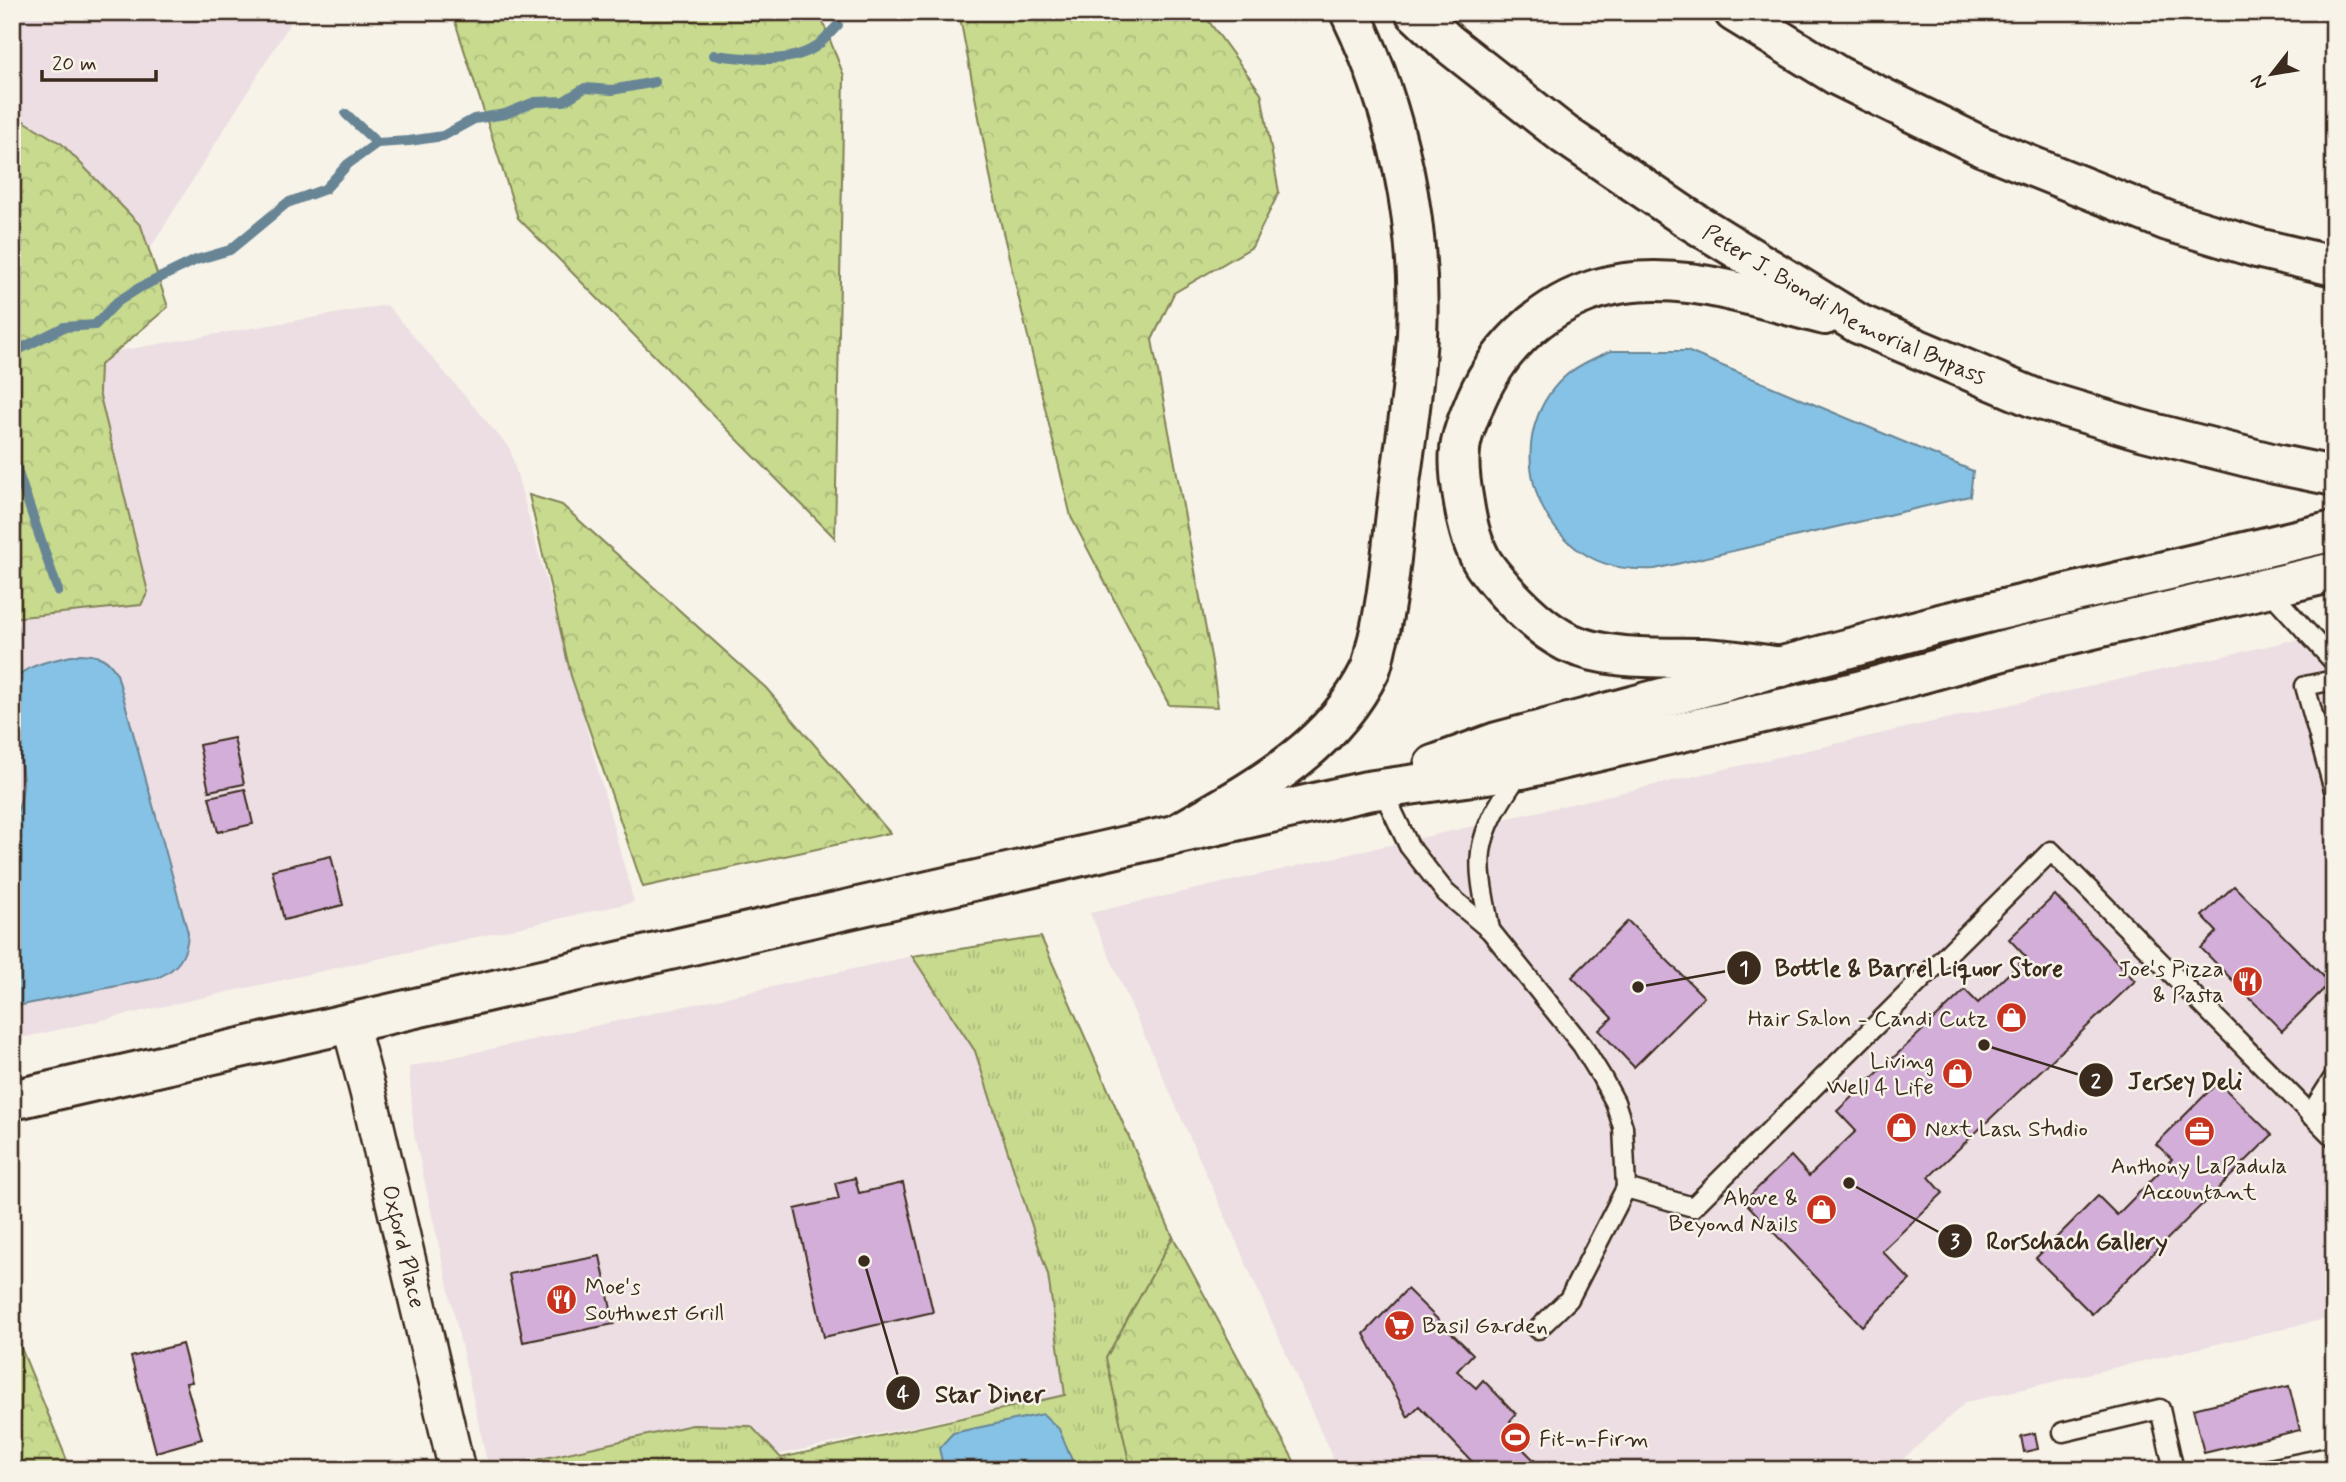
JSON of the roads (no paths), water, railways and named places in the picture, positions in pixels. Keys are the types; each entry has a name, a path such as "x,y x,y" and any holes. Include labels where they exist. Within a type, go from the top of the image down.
{"main road":[{"path":"1180,832 1264,783 1308,751 1343,712 1370,668 1385,612 1417,337 1415,233 1401,158 1382,91 1350,12"},
{"name":"Peter J. Biondi Memorial Bypass","path":"1415,12 1448,43 1565,135 1687,218 1859,324 2034,398 2196,445 2334,475"},
{"path":"1734,12 1838,76 1981,146 2168,221 2257,248 2334,267"},
{"path":"1782,667 1705,658 1656,659 1598,652 1567,642 1529,616 1483,563 1468,527 1461,486 1460,450 1482,383 1504,351 1533,324 1568,300 1598,289 1636,282 1688,282 1859,324"},
{"path":"1374,790 1497,742 1940,624 2334,531"},
{"path":"12,1100 855,909 1180,832 1374,790 1522,769 1858,691 2017,647 2334,572"}],"street":[{"name":"Oxford Place","path":"350,1024 457,1470"}],"lane":[{"path":"2267,588 2334,662"},
{"path":"2334,680 2305,686 2334,791"},
{"path":"1490,930 1481,852 1499,803 1522,769"},
{"path":"1374,790 1409,846 1446,893 1490,930 1582,1045 1615,1102 1623,1127 1626,1188 1569,1299 1538,1329"},
{"path":"1626,1188 1693,1207 2051,851 2334,1138"},
{"path":"2311,1115 2334,1077"},
{"path":"2063,1432 2160,1409 2174,1470"},
{"path":"2265,1470 2334,1456"}],"water":[{"path":"1611,351 1687,351 1973,471 1970,496 1655,569 1620,567 1596,560 1566,540 1549,519 1537,495 1531,469 1531,443 1537,417 1550,393 1574,369"},
{"path":"80,654 102,658 117,674 188,933 187,941 176,966 157,978 12,1007 12,822 23,786 12,711 14,684 19,675 32,667"},
{"path":"1043,1414 1059,1429 1076,1470 944,1470 939,1448 953,1433"}],"waterway":[{"path":"714,55 754,59 795,56 818,45 838,25"},
{"path":"12,353 64,327 95,325 117,302 139,288 196,260 230,250 287,203 325,189 348,164 377,143 443,136 474,119 505,114 535,102 564,101 585,88 612,90 655,82"},
{"path":"346,114 377,143"},
{"path":"12,455 58,591"}],"place":[{"name":"Joe's Pizza & Pasta","path":"2247,981"},
{"name":"Bottle & Barrel Liquor Store","path":"1638,987"},
{"name":"Hair Salon - Candi Cutz","path":"2011,1018"},
{"name":"Jersey Deli","path":"1984,1045"},
{"name":"Living Well 4 Life","path":"1957,1073"},
{"name":"Next Lash Studio","path":"1902,1128"},
{"name":"Anthony LaPadula Accountant","path":"2199,1131"},
{"name":"Rorschach Gallery","path":"1849,1183"},
{"name":"Above & Beyond Nails","path":"1821,1210"},
{"name":"Star Diner","path":"864,1261"},
{"name":"Moe's Southwest Grill","path":"562,1299"},
{"name":"Basil Garden","path":"1399,1325"},
{"name":"Fit-n-Firm","path":"1516,1438"}]}
